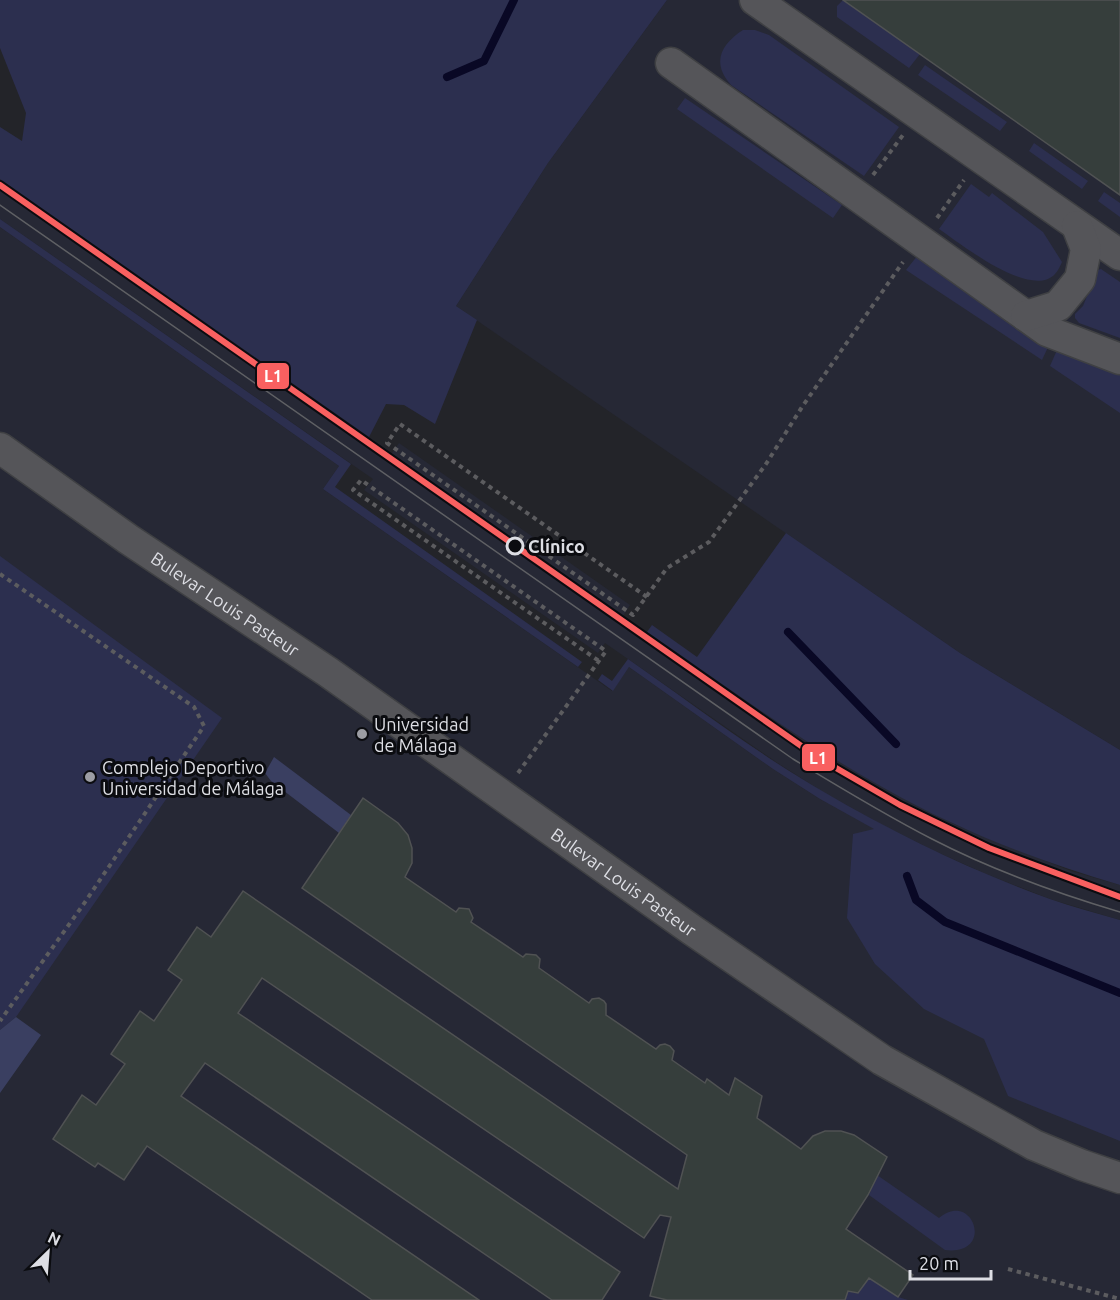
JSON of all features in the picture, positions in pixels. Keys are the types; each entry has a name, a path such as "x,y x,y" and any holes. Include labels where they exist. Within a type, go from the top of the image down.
{"street":[{"path":"755,0 1120,255"},
{"path":"671,63 1047,331 1120,359"},
{"path":"1026,316 1058,306 1080,279 1086,249 1077,226"},
{"name":"Bulevar Louis Pasteur","path":"0,448 128,539 328,672 692,930 882,1060 1034,1145 1082,1166 1120,1178"}],"path":[{"path":"647,597 400,424 387,443 633,615 647,597 666,568 709,542 766,465 802,407 900,266 969,173 993,167"},
{"path":"517,776 606,651 360,480 353,490 598,661"},
{"path":"0,574 194,707 204,726 83,905 0,1021"},
{"path":"1008,1269 1120,1299"}],"shaded area":[{"path":"0,0 667,0 548,163 456,306 477,320 435,424 404,405 386,404 369,437 0,179 0,127 22,141 26,113 0,48"},
{"path":"667,0 1120,0 1120,750 960,653 456,306 548,163"},
{"path":"843,0 920,54 909,68 837,17 837,6"},
{"path":"743,30 755,30 769,35 899,127 864,176 731,85 721,69 721,54 729,41"},
{"path":"925,65 1007,122 1000,131 918,75"},
{"path":"685,98 842,205 833,218 677,109"},
{"path":"1034,143 1088,181 1082,189 1029,151"},
{"path":"0,179 392,453 399,443 630,605 623,616 802,738 956,825 1071,871 1120,885 1120,920 1050,899 984,873 884,826 823,792 776,762 605,643 598,653 364,490 373,479 0,219"},
{"path":"971,184 989,197 992,193 1043,232 1062,262 1055,274 1044,280 1030,280 1014,275 979,257 939,229"},
{"path":"1104,192 1120,203 1120,217 1098,201"},
{"path":"0,219 351,464 335,487 582,662 578,667 323,489 339,466 0,227"},
{"name":"Universidad de Málaga","path":"0,227 339,466 323,489 612,691 629,667 773,769 820,799 875,829 1120,928 1120,1300 0,1300"},
{"path":"918,255 1049,345 1042,360 906,270"},
{"path":"1101,269 1120,282 1120,338 1079,323 1075,318 1075,314 1083,306 1098,270"},
{"path":"1057,350 1120,372 1120,413 1050,366"},
{"path":"786,533 960,653 1120,750 1120,885 1059,866 999,843 912,803 823,752 647,632 652,625 697,657"},
{"name":"Complejo Deportivo Universidad de Málaga","path":"0,556 222,718 16,1017 0,1030"},
{"path":"628,659 774,761 879,822 935,851 1021,888 1120,920 1120,1141 1008,1096 984,1039 924,1009 875,964 847,918 853,834 874,829 773,769 629,667 613,691 598,680 602,674 612,681"},
{"path":"274,757 351,815 339,833 271,781 265,773"},
{"path":"16,1017 41,1035 0,1093 0,1030"},
{"path":"877,1175 939,1218 951,1211 961,1212 969,1217 974,1225 974,1235 970,1243 961,1249 945,1250 869,1195"},
{"path":"869,1278 898,1297 908,1300 845,1300 848,1291 858,1293"}],"building":[{"path":"843,0 1120,0 1120,195 1022,126"},
{"path":"363,798 398,823 408,835 412,848 412,863 405,877 456,912 459,908 469,909 473,918 471,922 523,957 526,954 536,955 540,959 539,968 589,1003 592,999 599,998 604,1001 606,1015 656,1049 660,1045 670,1046 674,1051 672,1060 705,1083 707,1079 729,1095 735,1078 762,1096 757,1118 801,1149 813,1136 825,1131 841,1131 854,1135 887,1157 868,1195 846,1229 913,1275 898,1297 869,1278 858,1293 848,1291 845,1300 667,1300 650,1296 671,1217 660,1215 644,1238 262,978 238,1013 620,1272 602,1300 552,1300 205,1063 181,1096 479,1300 372,1300 147,1146 124,1180 98,1163 95,1167 53,1139 82,1095 96,1105 125,1064 111,1054 140,1011 154,1021 182,980 168,970 197,927 211,937 243,891 678,1189 687,1155 302,888"}],"waterway":[{"path":"447,77 484,61 514,0"},
{"path":"788,632 896,744"},
{"path":"907,876 916,900 945,922 1120,993"}],"tram line":[{"path":"0,205 793,759 879,811 978,861 1072,897 1120,912"}],"transit line":[{"name":"L1","path":"0,185 817,757 900,805 989,848 1120,897"}],"place":[{"name":"Clínico","path":"515,546"},
{"name":"Universidad de Málaga","path":"362,734"},
{"name":"Complejo Deportivo Universidad de Málaga","path":"90,777"}]}
